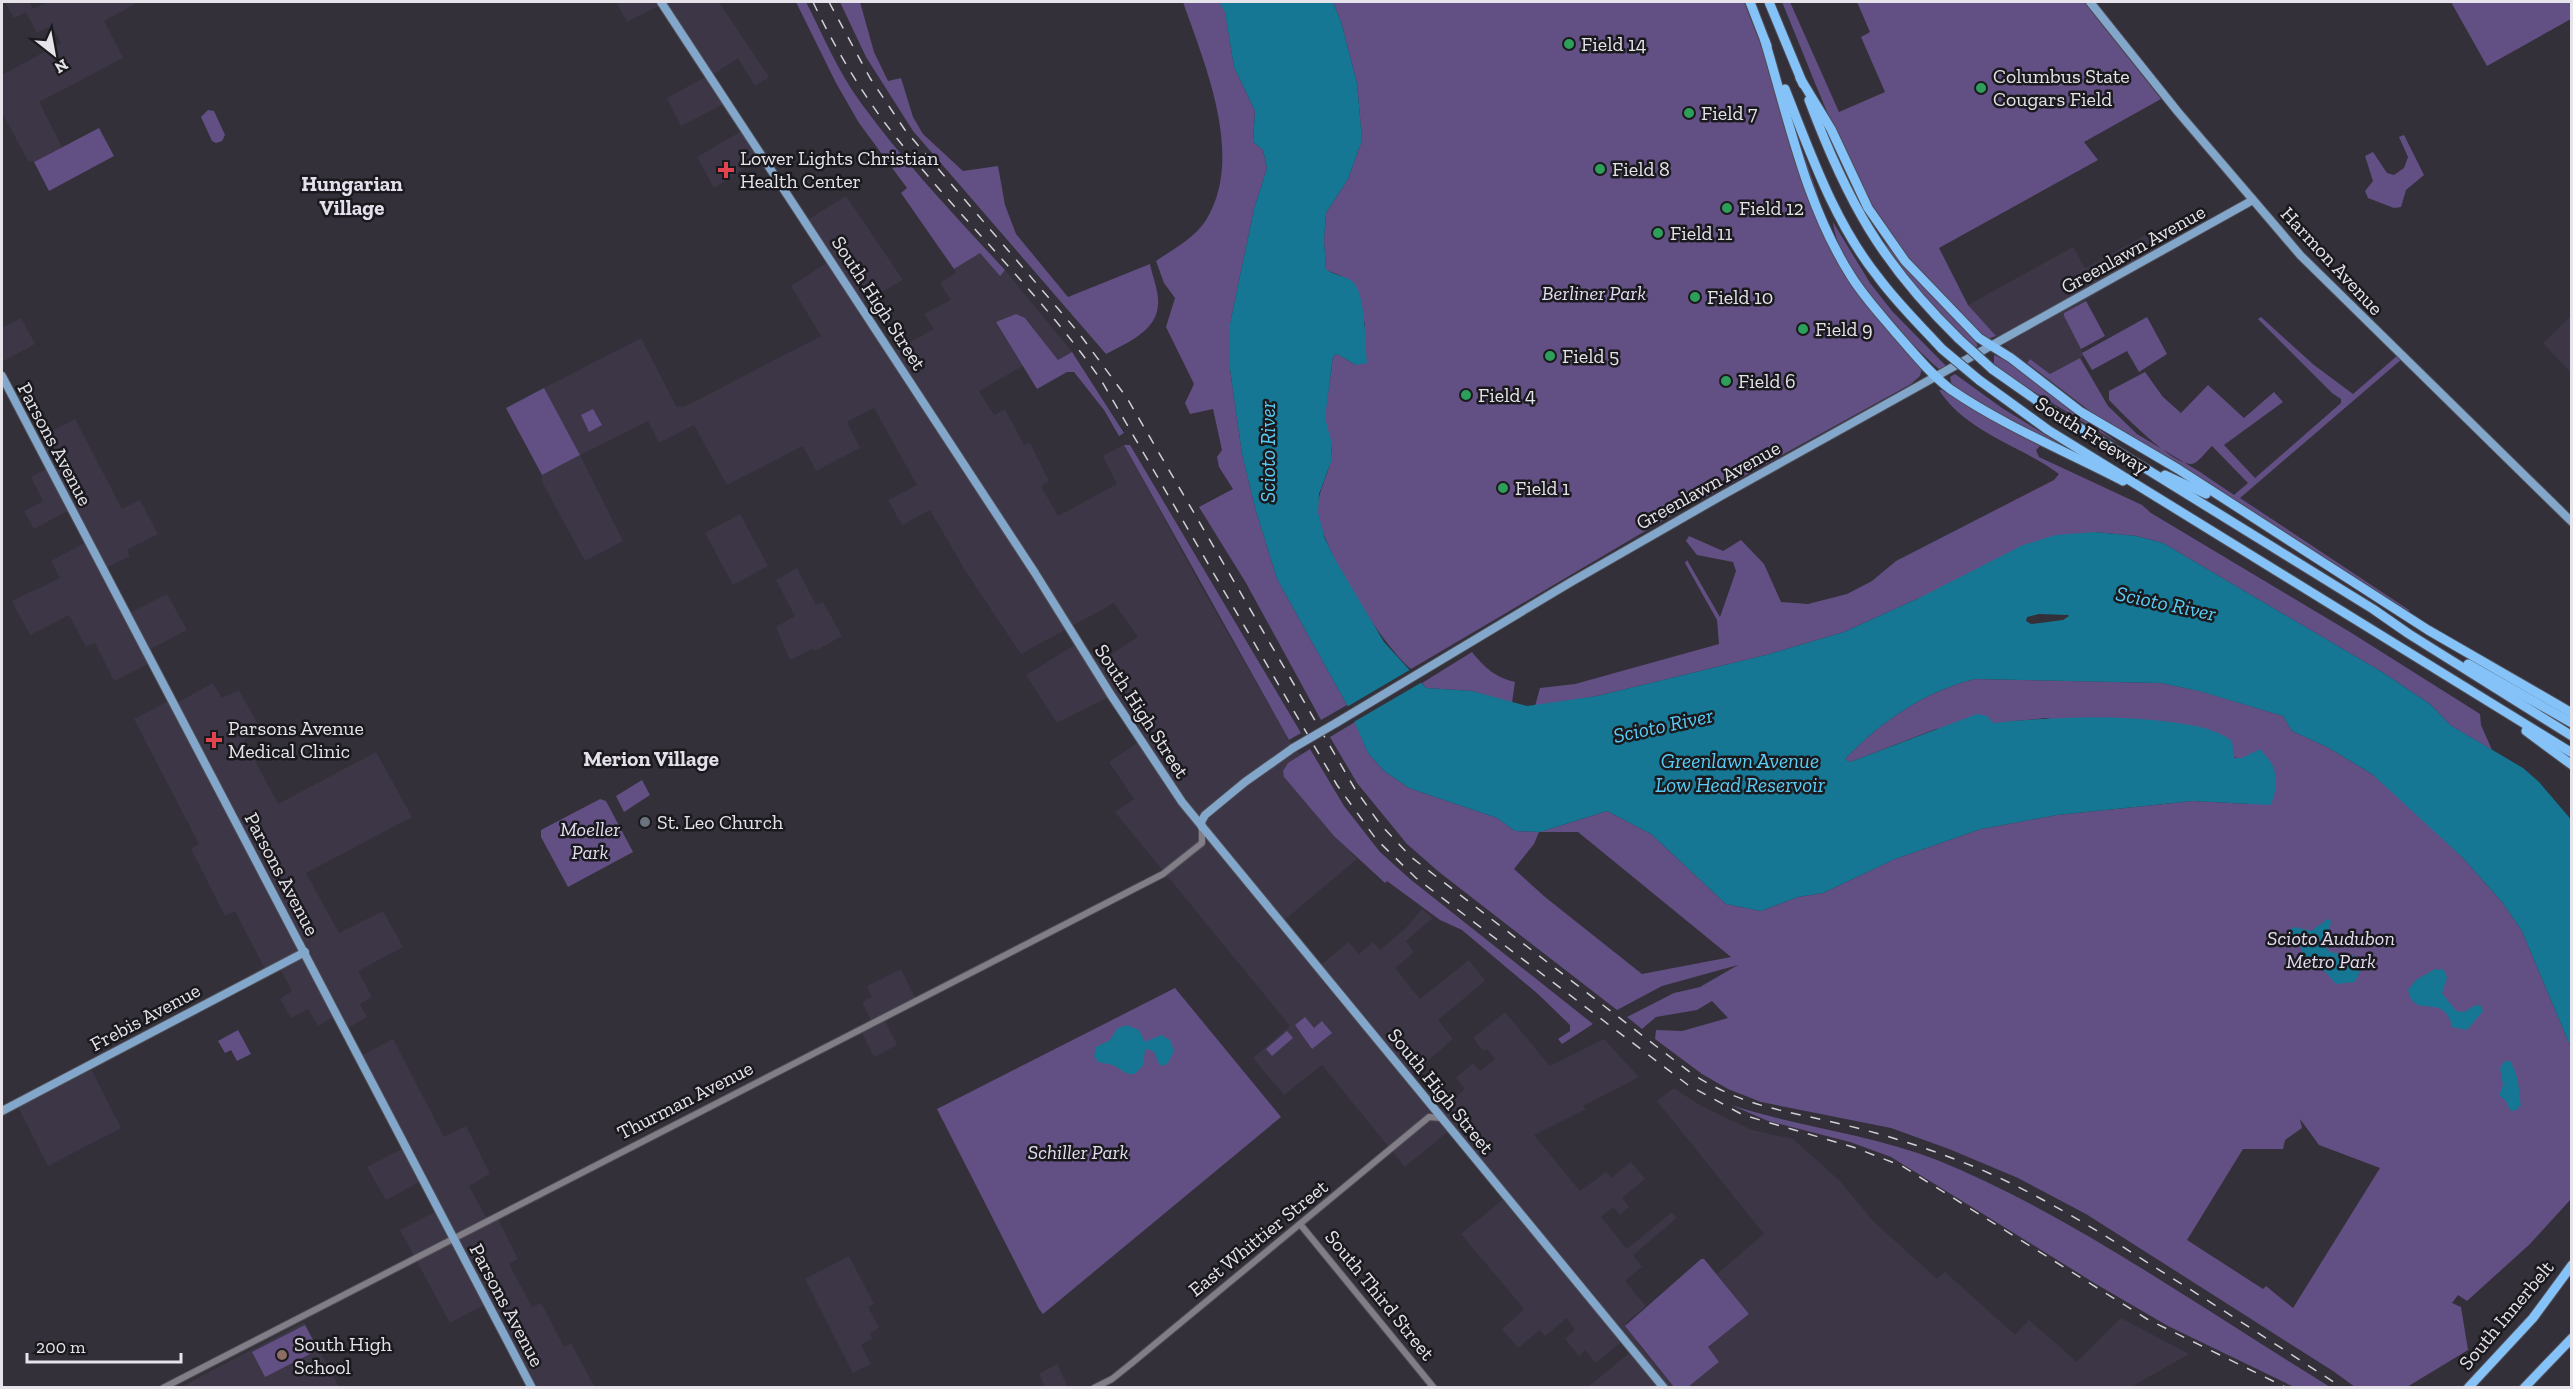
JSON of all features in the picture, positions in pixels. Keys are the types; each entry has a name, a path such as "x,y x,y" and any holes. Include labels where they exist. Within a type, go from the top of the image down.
{"highway":[{"name":"South Freeway","path":"1750,2 1818,173 1854,242 1876,276 1942,349 1979,380 2048,430 2571,753"},
{"name":"South Freeway","path":"1769,2 1834,166 1865,225 1904,280 1959,339 1992,369 2123,455 2401,627 2571,736"},
{"path":"1765,41 1804,173 1814,202 1838,254 1873,306 1936,377 1983,410 2189,517"},
{"path":"1800,78 1831,129 1868,208 1905,261 1979,338 2081,412 2178,469 2233,507 2428,630 2571,713"},
{"path":"2123,455 2233,507"},
{"path":"2401,627 2412,630 2571,723"},
{"path":"2460,684 2571,765"},
{"name":"South Innerbelt","path":"2468,1388 2533,1317 2571,1265"},
{"path":"2524,1388 2571,1338"}],"main road":[{"name":"South High Street","path":"661,2 1182,802 1664,1388"},
{"name":"Harmon Avenue","path":"2090,2 2178,112 2316,272 2571,522"},
{"name":"Greenlawn Avenue","path":"1202,827 1201,822 1205,815 1293,748 1571,582 2253,200"},
{"name":"Parsons Avenue","path":"2,376 532,1388"},
{"name":"Frebis Avenue","path":"2,1111 305,952"}],"street":[{"name":"Thurman Avenue","path":"163,1388 1163,874 1202,843 1202,827"},
{"name":"East Whittier Street","path":"1095,1388 1118,1374 1430,1117 1442,1118"},
{"name":"South Third Street","path":"1300,1224 1434,1388"}],"shaded area":[{"path":"5,2 29,2 33,9 47,2 137,3 104,21 123,58 39,102 62,147 34,162 28,161 2,112 2,75 61,43 52,26 37,33 26,12 14,18"},
{"path":"616,2 719,2 769,77 755,86 738,58 711,76 728,102 681,126 667,98 709,75 663,4 627,22"},
{"path":"745,129 763,156 714,188 697,157"},
{"path":"846,196 903,280 862,303 892,352 934,329 924,314 951,300 940,283 956,273 954,269 980,252 999,275 1005,270 1072,352 1058,360 1025,318 996,322 1023,366 979,391 994,415 1005,409 1024,445 1030,443 1049,481 1041,486 1058,516 1117,484 1103,456 1124,445 1202,588 1289,740 1301,755 1288,763 1284,777 1357,859 1282,922 1318,967 1349,942 1359,954 1373,942 1380,950 1406,928 1422,909 1433,918 1406,941 1414,952 1395,968 1420,999 1469,960 1485,981 1438,1020 1453,1039 1409,1077 1438,1112 1465,1089 1456,1078 1473,1063 1480,1071 1495,1059 1487,1049 1483,1051 1473,1038 1505,1012 1550,1066 1604,1039 1639,1077 1583,1106 1586,1109 1534,1135 1580,1191 1606,1172 1611,1178 1631,1162 1645,1179 1622,1198 1629,1207 1620,1215 1613,1207 1601,1217 1627,1249 1672,1212 1677,1218 1633,1255 1642,1267 1625,1281 1646,1306 1626,1323 1638,1344 1674,1387 1588,1387 1633,1350 1624,1340 1596,1363 1585,1350 1579,1356 1565,1339 1575,1330 1567,1318 1545,1336 1540,1330 1518,1348 1502,1329 1524,1309 1461,1234 1507,1196 1452,1128 1405,1167 1322,1065 1284,1095 1253,1058 1290,1026 1115,812 1134,799 1109,762 1140,741 1110,696 1057,723 1026,675 1078,643 1093,666 1138,637 1114,603 1021,654 966,572 930,510 902,525 888,500 917,485 874,408 847,422 860,448 816,471 803,446 727,485 694,425 659,443 648,421 580,455 544,388 641,338 676,406 684,407 821,336 791,286 831,260 806,221"},
{"path":"2147,234 2159,255 2065,313 2084,356 2050,374 2030,359 2027,363 2017,357 1968,305 2073,247 2085,268"},
{"path":"2571,316 2571,373 2543,343"},
{"path":"21,318 35,344 2,362 2,328"},
{"path":"75,419 122,509 140,500 158,534 127,550 130,556 103,569 127,614 167,594 187,630 147,651 152,662 114,681 95,643 86,647 69,615 30,635 12,601 60,578 51,561 88,541 71,509 34,529 24,511 43,501 31,477 48,468 34,440"},
{"path":"580,455 623,541 585,561 542,482 542,475"},
{"path":"740,514 768,566 733,585 705,533"},
{"path":"797,568 816,605 823,602 842,636 815,651 814,648 790,660 776,627 795,616 776,580"},
{"path":"213,683 222,698 239,690 261,730 244,740 278,804 376,752 412,817 306,873 339,933 383,911 403,947 358,971 372,997 360,1004 367,1017 345,1030 337,1015 318,1026 308,1009 291,1018 280,999 292,991 279,967 267,973 235,911 225,916 191,849 199,844 134,719 172,699 175,704"},
{"path":"901,969 916,1000 883,1017 897,1045 874,1057 860,1029 872,1022 862,1002 872,997 867,986"},
{"path":"393,1039 444,1137 466,1126 490,1174 469,1186 487,1219 496,1215 518,1259 509,1264 532,1307 541,1303 564,1347 571,1343 594,1386 532,1387 488,1303 450,1323 400,1230 438,1210 423,1180 386,1200 367,1167 406,1147 359,1057"},
{"path":"89,1065 121,1128 48,1166 16,1103"},
{"path":"1674,1088 1701,1106 1752,1130 1793,1139 1840,1181 1873,1221 1937,1279 1945,1272 2015,1335 2029,1320 2077,1362 2121,1318 2189,1354 2131,1387 1688,1387 1719,1362 1707,1348 1749,1314 1717,1274 1764,1234 1657,1101"},
{"path":"849,1256 874,1304 868,1307 879,1328 870,1333 872,1339 861,1345 871,1364 853,1373 805,1279"},
{"name":"South High School","path":"304,1322 339,1387 179,1388"},
{"path":"1057,1364 1068,1387 1045,1387 1039,1374"}],"green space":[{"path":"796,2 806,2 838,66 877,125 912,168 1005,270 1000,276 980,253 954,269 901,193 907,188 859,123 836,83"},
{"path":"840,2 860,2 874,52 888,81 901,78 913,117 923,134 963,171 998,166 1005,205 1016,234 1068,297 1150,264 1157,291 1157,310 1154,319 1141,334 1106,354 913,131 866,57"},
{"path":"1183,2 1219,2 1225,11 1234,67 1255,111 1253,142 1263,150 1267,168 1254,209 1230,324 1230,369 1242,454 1256,511 1277,579 1347,705 1321,720 1246,583 1199,507 1233,489 1219,467 1217,457 1222,450 1213,409 1190,414 1185,403 1194,384 1166,327 1175,298 1164,283 1156,261 1190,238 1206,220 1217,195 1222,168 1222,140 1217,111 1210,82"},
{"name":"Berliner Park","path":"1333,2 1744,2 1805,158 1840,259 1922,369 1920,376 1911,384 1664,520 1411,669 1385,640 1355,596 1330,550 1318,513 1320,493 1332,454 1325,415 1333,356 1337,354 1356,365 1365,324 1346,278 1326,270 1324,240 1326,213 1348,179 1362,140 1357,83 1341,22"},
{"path":"1782,2 1790,2 1839,112 1885,92 1861,37 1870,32 1857,2 2084,2 2161,99 2084,142 2098,160 1939,248 1968,305 1996,336 1988,339 1981,336 1922,276 1892,237 1855,173 1839,139"},
{"path":"2451,2 2571,2 2571,19 2487,66"},
{"path":"208,110 214,111 225,135 222,141 216,143 212,141 201,117"},
{"path":"99,128 114,156 49,191 34,162"},
{"path":"2404,135 2424,175 2406,190 2401,207 2394,208 2368,198 2365,191 2373,181 2365,156 2373,152 2387,173 2394,175 2404,168 2408,157 2399,137"},
{"path":"1833,222 1870,283 1892,311 1946,366 1939,369 1875,302 1846,260 1837,240"},
{"path":"1877,235 1972,336 1978,346 1972,350 1923,301"},
{"path":"2086,301 2105,336 2081,349 2064,313"},
{"path":"1016,314 1025,318 1058,360 1072,352 1124,433 1119,436 1104,410 1074,372 1067,372 1037,389 996,322"},
{"path":"2147,317 2167,354 2139,372 2127,351 2092,370 2082,353"},
{"path":"2261,317 2314,365 2353,394 2398,355 2402,359 2240,498 2409,610 2406,619 2288,541 2211,484 2091,412 2027,363 2030,359 2050,374 2080,358 2108,406 2137,434 2164,450 2136,427 2109,400 2109,391 2145,372 2163,397 2181,413 2208,385 2244,418 2274,392 2283,402 2224,445 2255,478 2341,403 2341,399 2332,393 2258,319","holes":["2212,446 2248,483 2234,495 2183,462 2194,463"]},
{"path":"1994,355 2009,362 2119,444 1994,367"},
{"path":"1955,374 2002,408 2075,453 2001,417 1952,386 1950,377"},
{"path":"544,388 580,455 542,475 506,408"},
{"path":"1939,390 2040,446 2036,450 2039,457 2142,505 2151,513 2350,632 2480,714 2481,725 2492,750 2450,725 2430,704 2382,672 2163,543 2136,536 2095,532 1919,598 1844,632 1766,655 1597,696 1535,706 1540,688 1575,684 1719,644 1717,620 1685,563 1687,560 1720,617 1736,571 1733,562 1697,555 1686,541 1689,536 1723,551 1741,540 1764,564 1781,602 1808,604 1847,594 1872,581 1896,561 2054,480 2059,474 1979,428 1951,405"},
{"path":"593,409 602,425 589,432 581,415"},
{"path":"1124,445 1130,445 1301,733 1289,740"},
{"path":"1472,652 1491,671 1515,682 1512,703 1472,691 1426,688 1422,683"},
{"name":"Scioto Audubon Metro Park","path":"1975,679 2161,683 2200,691 2283,716 2292,731 2327,747 2372,774 2415,811 2463,858 2502,902 2522,931 2571,1048 2571,1199 2530,1244 2467,1301 2458,1295 2452,1303 2461,1307 2468,1350 2407,1387 2355,1387 2086,1214 2018,1178 1891,1128 1761,1102 1728,1089 1702,1074 1655,1039 1656,1030 1682,1031 1728,1018 1712,1001 1697,1010 1656,1017 1642,1029 1627,1017 1674,993 1700,987 1738,965 1662,986 1617,1010 1439,872 1407,844 1357,783 1330,737 1355,722 1368,753 1384,771 1409,788 1497,818 1515,831 1540,832 1607,811 1651,834 1726,904 1761,911 1798,897 1823,893 1895,859 1981,829 2057,815 2193,801 2250,804 2242,759 2046,718 1936,729 1850,762 1845,759 1874,732 1904,710 1956,685","holes":["1539,832 1578,832 1731,957 1642,974 1545,897 1514,869 1534,844","2300,1119 2319,1145 2380,1168 2293,1308 2266,1286 2263,1289 2187,1240 2243,1149 2283,1149 2285,1140 2302,1128"]},
{"path":"1310,749 1344,806 1380,852 1410,879 1593,1024 1562,1044 1558,1039 1570,1031 1570,1025 1538,994 1462,930 1440,920 1387,881 1385,883 1334,836 1284,777 1283,771 1288,763"},
{"path":"642,780 650,795 624,812 616,796"},
{"name":"Moeller Park","path":"600,799 606,801 633,852 568,887 541,837 541,830"},
{"name":"Schiller Park","path":"1175,988 1281,1117 1043,1314 937,1109"},
{"path":"1305,1017 1314,1028 1322,1021 1332,1033 1312,1049 1295,1025"},
{"path":"238,1030 251,1054 237,1061 231,1050 225,1053 218,1041"},
{"path":"1287,1031 1293,1038 1272,1056 1266,1049"},
{"path":"1731,1105 1912,1151 1991,1184 2070,1225 2121,1255 2330,1387 2294,1387 2168,1326 1891,1157 1850,1142 1768,1121"},
{"path":"1701,1259 1704,1259 1749,1314 1708,1347 1719,1362 1688,1387 1674,1387 1625,1326"},
{"path":"305,1325 318,1350 265,1377 252,1352"}],"water":[{"path":"1219,2 1333,2 1341,22 1357,83 1362,140 1348,179 1326,213 1324,240 1326,269 1349,279 1357,287 1362,307 1367,363 1356,365 1337,354 1333,356 1325,418 1331,440 1332,459 1319,494 1318,513 1325,539 1336,561 1384,642 1426,688 1472,691 1527,706 1597,696 1766,655 1844,632 1919,598 2023,545 2056,535 2095,532 2136,536 2163,543 2382,672 2430,704 2450,725 2523,768 2539,782 2568,816 2572,821 2571,1048 2522,931 2502,902 2463,858 2372,774 2327,747 2292,731 2283,716 2199,691 2161,683 1975,679 1938,692 1904,710 1874,732 1845,759 1850,762 1977,714 1987,716 1993,723 2082,717 2171,722 2211,730 2232,741 2234,758 2242,758 2260,749 2272,764 2275,775 2276,786 2270,805 2193,801 2057,815 1981,829 1895,859 1823,893 1798,897 1761,911 1726,904 1651,834 1607,811 1540,832 1515,831 1497,818 1409,788 1384,771 1368,753 1347,705 1277,579 1256,511 1242,454 1230,369 1230,324 1254,209 1267,168 1263,150 1253,142 1255,111 1234,67 1225,12","holes":["2039,614 2068,615 2063,620 2031,624 2026,621 2027,617"]},
{"path":"2328,919 2331,921 2326,944 2327,950 2350,955 2358,961 2362,967 2355,982 2336,984 2322,968 2307,963 2297,940 2287,931 2294,927 2311,931"},
{"path":"2435,969 2444,970 2447,978 2442,993 2456,1011 2464,1012 2476,1005 2481,1006 2483,1011 2467,1030 2452,1027 2443,1010 2417,1004 2412,999 2408,990 2416,980"},
{"path":"1126,1025 1139,1030 1145,1042 1161,1035 1170,1040 1174,1051 1168,1063 1163,1066 1159,1064 1154,1052 1148,1049 1145,1050 1143,1065 1135,1074 1128,1074 1113,1065 1098,1062 1094,1056 1096,1047 1110,1040 1117,1029"},
{"path":"2505,1061 2510,1061 2518,1083 2521,1105 2515,1111 2510,1110 2506,1101 2499,1095 2503,1085 2500,1068"}],"pier":[{"path":"1413,668 1424,681 1352,723 1345,708"}],"railway":[{"path":"813,2 844,62 882,119 908,153 1049,313 1101,380 1337,785 1376,839 1416,878 1688,1085 1743,1115 1853,1147 1902,1166 2147,1319 2287,1388"},
{"path":"829,2 870,78 905,130 1078,332 1127,398 1355,789 1380,824 1411,857 1691,1073 1711,1085 1768,1107 1866,1130 1916,1145 2005,1180 2050,1203 2114,1241 2343,1388"}],"place":[{"name":"Field 14","path":"1569,44"},
{"name":"Columbus State Cougars Field","path":"1981,88"},
{"name":"Field 7","path":"1689,113"},
{"name":"Field 8","path":"1600,169"},
{"name":"Lower Lights Christian Health Center","path":"726,170"},
{"name":"Field 12","path":"1727,208"},
{"name":"Field 11","path":"1658,233"},
{"name":"Field 10","path":"1695,297"},
{"name":"Field 9","path":"1803,329"},
{"name":"Field 5","path":"1550,356"},
{"name":"Field 6","path":"1726,381"},
{"name":"Field 4","path":"1466,395"},
{"name":"Field 1","path":"1503,488"},
{"name":"Parsons Avenue Medical Clinic","path":"214,740"},
{"name":"St. Leo Church","path":"645,822"},
{"name":"South High School","path":"282,1355"}],"district":[{"name":"Hungarian Village","path":"352,195"},
{"name":"Merion Village","path":"651,758"}],"water label":[{"name":"Scioto River","path":"1267,452"},
{"name":"Scioto River","path":"2166,603"},
{"name":"Scioto River","path":"1663,725"},
{"name":"Greenlawn Avenue Low Head Reservoir","path":"1740,772"}]}
